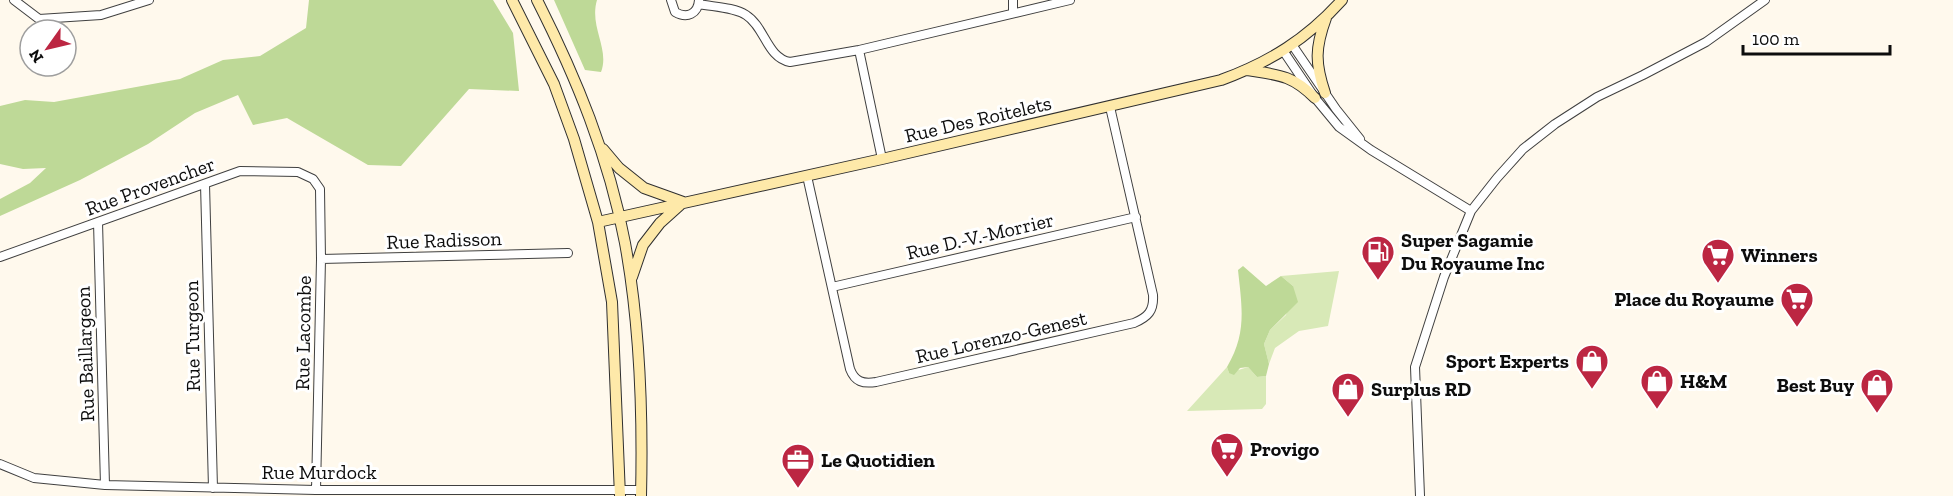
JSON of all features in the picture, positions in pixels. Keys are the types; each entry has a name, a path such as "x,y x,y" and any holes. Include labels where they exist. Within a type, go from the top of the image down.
{"main road":[{"path":"512,0 554,84 574,139 598,222 612,302 620,493"},
{"path":"537,0 562,49 599,145 619,216 631,280 640,381 641,493"},
{"name":"Rue Des Roitelets","path":"598,222 1194,87 1247,70 1288,49 1327,18 1342,0"},
{"path":"1320,96 1317,49 1327,18"},
{"path":"1247,70 1285,76 1320,96"},
{"path":"599,145 619,168 644,188 683,203 660,223 643,245 631,280"}],"street":[{"path":"14,0 39,20 101,15 149,0"},
{"path":"671,0 675,12 684,16 693,14 699,2 743,13 758,25 776,56 782,61 798,62 859,50 1070,0"},
{"path":"1013,0 1013,13"},
{"path":"1420,496 1415,367 1444,277 1471,211 1523,149 1555,124 1597,97 1706,42 1765,0"},
{"path":"1288,49 1320,96 1371,150 1471,211"},
{"path":"859,50 882,159"},
{"name":"Rue Lorenzo-Genest","path":"807,176 853,377 867,384 887,380 1123,325 1144,318 1150,312 1154,305 1110,107"},
{"name":"Rue Provencher","path":"0,257 240,171 298,172 313,179"},
{"name":"Rue Lacombe","path":"313,179 320,189 321,259 316,490"},
{"name":"Rue Turgeon","path":"205,184 213,488"},
{"name":"Rue D.-V.-Morrier","path":"832,287 1136,217"},
{"name":"Rue Baillargeon","path":"98,222 105,485"},
{"name":"Rue Radisson","path":"321,259 568,253"},
{"name":"Rue Murdock","path":"0,464 34,478 105,485 316,490 641,493"}],"green space":[{"path":"309,0 493,0 513,33 519,91 469,89 401,166 368,165 287,118 253,125 238,95 195,113 148,144 80,180 0,216 0,199 30,183 46,168 23,169 0,164 0,106 25,100 54,102 180,79 223,60 260,56 306,28"},
{"path":"554,0 597,0 595,10 603,55 601,72 585,70"},
{"path":"1243,266 1266,286 1281,276 1293,286 1298,302 1270,330 1264,344 1269,364 1266,376 1257,377 1248,367 1240,368 1234,375 1229,373 1227,367 1238,343 1242,320 1238,270"},
{"path":"1339,271 1328,326 1299,331 1275,348 1269,364 1264,344 1270,330 1286,315 1293,286 1281,276"},
{"path":"1227,367 1229,373 1248,367 1257,377 1266,376 1266,404 1262,409 1187,411"}],"place":[{"name":"Super Sagamie Du Royaume Inc","path":"1378,281"},
{"name":"Winners","path":"1718,284"},
{"name":"Place du Royaume","path":"1797,328"},
{"name":"Sport Experts","path":"1592,390"},
{"name":"H&M","path":"1657,410"},
{"name":"Best Buy","path":"1877,414"},
{"name":"Surplus RD","path":"1348,418"},
{"name":"Provigo","path":"1227,478"},
{"name":"Le Quotidien","path":"798,489"}]}
